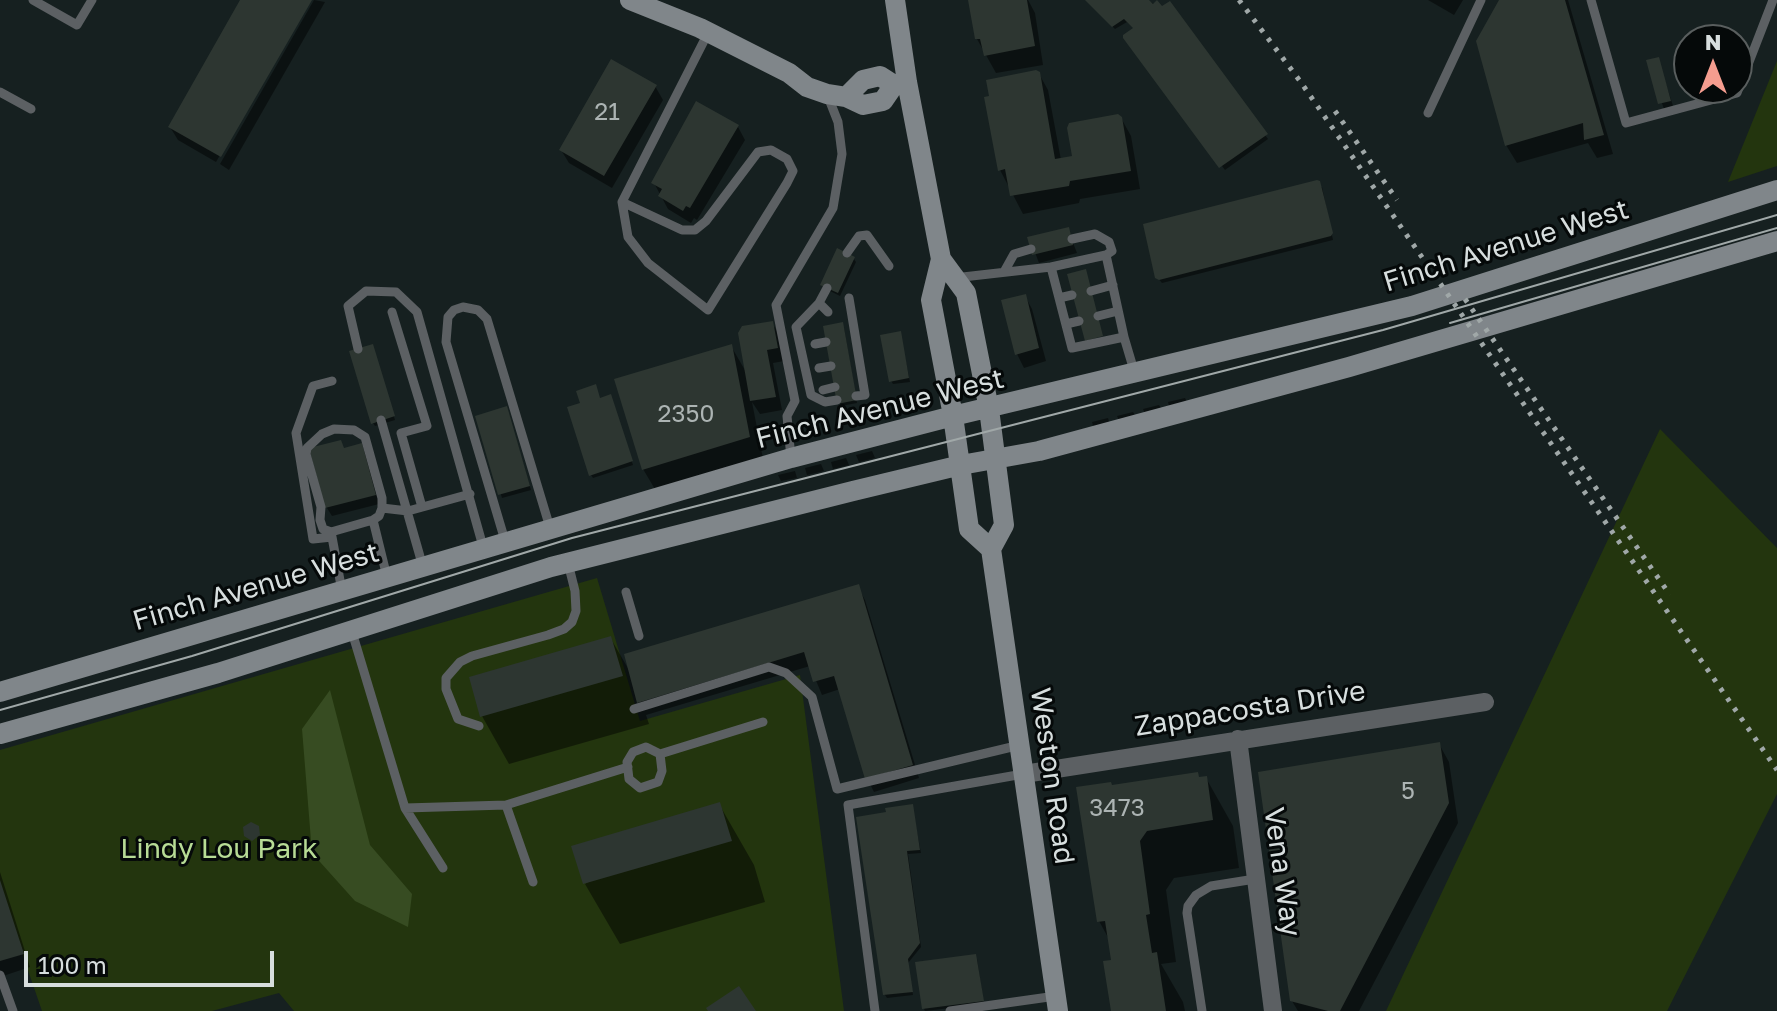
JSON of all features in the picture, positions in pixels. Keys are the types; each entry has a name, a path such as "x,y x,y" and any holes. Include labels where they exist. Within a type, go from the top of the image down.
{"main road":[{"path":"630,0 708,33 789,73 807,87 837,96 863,80 880,76 901,84"},
{"name":"Weston Road","path":"895,0 901,84 941,259 966,293 989,409 1004,525 991,549 1057,1004"},
{"name":"Finch Avenue West","path":"0,692 791,458 1412,306 1777,190"},
{"path":"0,734 352,632 568,563 961,465 1039,451 1349,367 1777,241"},
{"name":"Weston Road","path":"941,259 931,300 953,416 969,529 991,549"}],"street":[{"name":"Zappacosta Drive","path":"1024,774 1485,702"},
{"name":"Vena Way","path":"1238,739 1273,1011"}],"lane":[{"path":"33,0 77,25 92,0"},
{"path":"1428,113 1481,0"},
{"path":"1591,0 1626,123 1737,93 1773,0"},
{"path":"622,202 682,230 695,230 706,221 758,152 771,150 787,159 793,171 708,310 648,263 628,237 622,202 708,33"},
{"path":"0,92 31,109"},
{"path":"791,458 787,416 795,401 776,305 833,208 842,154 837,96"},
{"path":"954,278 1051,267 1112,251 1102,237 1092,234 1072,239"},
{"path":"847,253 859,236 867,235 889,266"},
{"path":"1004,272 1014,254 1031,249"},
{"path":"1106,255 1135,374"},
{"path":"1051,267 1072,348 1124,337"},
{"path":"1091,291 1113,285"},
{"path":"827,288 819,303 796,327 811,395 825,402 837,400"},
{"path":"358,349 348,306 366,291 396,292 417,312 484,550"},
{"path":"1059,298 1072,295"},
{"path":"849,298 850,337 858,384 865,395 856,396"},
{"path":"819,303 828,312"},
{"path":"506,544 446,342 445,325 454,310 472,308 487,319 551,531"},
{"path":"1098,316 1118,311"},
{"path":"392,312 427,426 401,433 422,507"},
{"path":"1066,324 1079,321"},
{"path":"815,344 826,342"},
{"path":"819,368 831,366"},
{"path":"332,381 313,386 296,433 313,539 331,534 373,520 379,516 382,498 365,437 354,430 334,429 322,434 307,448 321,507 320,520 323,529 331,534 342,591"},
{"path":"823,390 835,387"},
{"path":"381,420 423,567"},
{"path":"382,508 408,511 470,494"},
{"path":"373,520 387,577"},
{"path":"479,726 458,719 446,689 446,678 460,662 472,656 548,635 572,622 576,611 568,563"},
{"path":"626,592 639,636"},
{"path":"352,632 405,808 443,868"},
{"path":"634,709 769,667 786,673 812,697 837,789 1020,745"},
{"path":"660,754 662,771 658,782 640,788 629,779 627,762 633,752 646,747 660,754 763,722"},
{"path":"405,808 506,805 628,767"},
{"path":"875,1011 848,805 1024,774"},
{"path":"506,805 533,882"},
{"path":"1202,1011 1188,906 1196,895 1211,886 1255,879"},
{"path":"0,975 13,1011"},
{"path":"950,1011 1057,1004"}],"green space":[{"path":"1777,61 1777,166 1728,182"},
{"path":"1660,429 1777,548 1777,794 1667,1011 1386,1011"},
{"name":"Lindy Lou Park","path":"597,578 640,721 800,675 844,1011 294,1011 279,993 212,1011 42,1011 0,889 0,750"},
{"path":"330,690 370,845 412,894 408,927 355,901 312,853 302,729"}],"building":[{"path":"240,0 312,0 221,157 168,127"},
{"path":"968,0 1027,0 1035,46 984,56 980,39 975,39"},
{"path":"1085,0 1149,0 1153,4 1157,0 1162,6 1170,1 1268,134 1219,168 1123,38 1133,28 1124,19 1112,27"},
{"path":"1499,0 1565,0 1604,135 1584,140 1583,123 1505,146 1476,41"},
{"path":"1659,57 1671,101 1658,104 1646,60"},
{"path":"611,59 657,85 604,176 559,150"},
{"path":"1036,70 1040,72 1055,159 1072,156 1067,128 1069,123 1118,114 1122,117 1131,171 1070,181 1069,186 1010,196 1005,169 998,171 984,97 989,96 986,80"},
{"path":"696,101 739,125 690,208 686,206 683,211 658,196 662,189 651,183"},
{"path":"1320,181 1333,233 1331,236 1159,280 1155,278 1143,224"},
{"path":"1069,227 1073,245 1032,255 1027,237"},
{"path":"837,248 855,257 838,293 820,285"},
{"path":"1086,269 1103,336 1085,341 1067,274"},
{"path":"1026,294 1039,348 1015,355 1001,300"},
{"path":"773,321 778,348 767,350 776,397 750,401 738,333 742,326"},
{"path":"843,322 857,400 837,404 823,326"},
{"path":"901,331 909,378 889,382 880,335"},
{"path":"373,344 395,416 371,424 349,351"},
{"path":"732,344 750,437 642,470 614,379"},
{"path":"596,384 600,398 611,394 633,461 589,476 567,407 580,403 576,391"},
{"path":"507,406 530,486 498,495 475,416"},
{"path":"341,440 344,448 362,443 376,495 325,508 309,448"},
{"path":"859,584 913,765 865,779 834,676 813,682 804,652 637,703 624,654"},
{"path":"611,636 623,676 480,717 469,677"},
{"path":"1440,742 1449,803 1340,1011 1290,1001 1258,772"},
{"path":"1198,772 1199,777 1207,776 1213,820 1147,831 1140,841 1150,914 1146,915 1152,953 1157,952 1166,1011 1111,1011 1103,961 1111,960 1105,921 1097,922 1076,787 1111,782 1112,785"},
{"path":"720,802 732,841 583,884 571,846"},
{"path":"913,804 920,850 907,851 920,943 908,959 913,992 883,995 856,817"},
{"path":"251,822 259,826 260,835 252,841 244,836 243,827"},
{"path":"0,880 24,954 0,961"},
{"path":"976,954 984,1001 922,1009 915,962"},
{"path":"739,986 756,1011 708,1011 706,1008"}],"tram line":[{"path":"0,710 192,656 572,538 1383,330 1777,215"},
{"path":"1450,323 1777,228"}],"railway":[{"path":"1239,0 1300,81 1777,770"},
{"path":"1335,111 1397,200"},
{"path":"1465,299 1670,595"}]}
